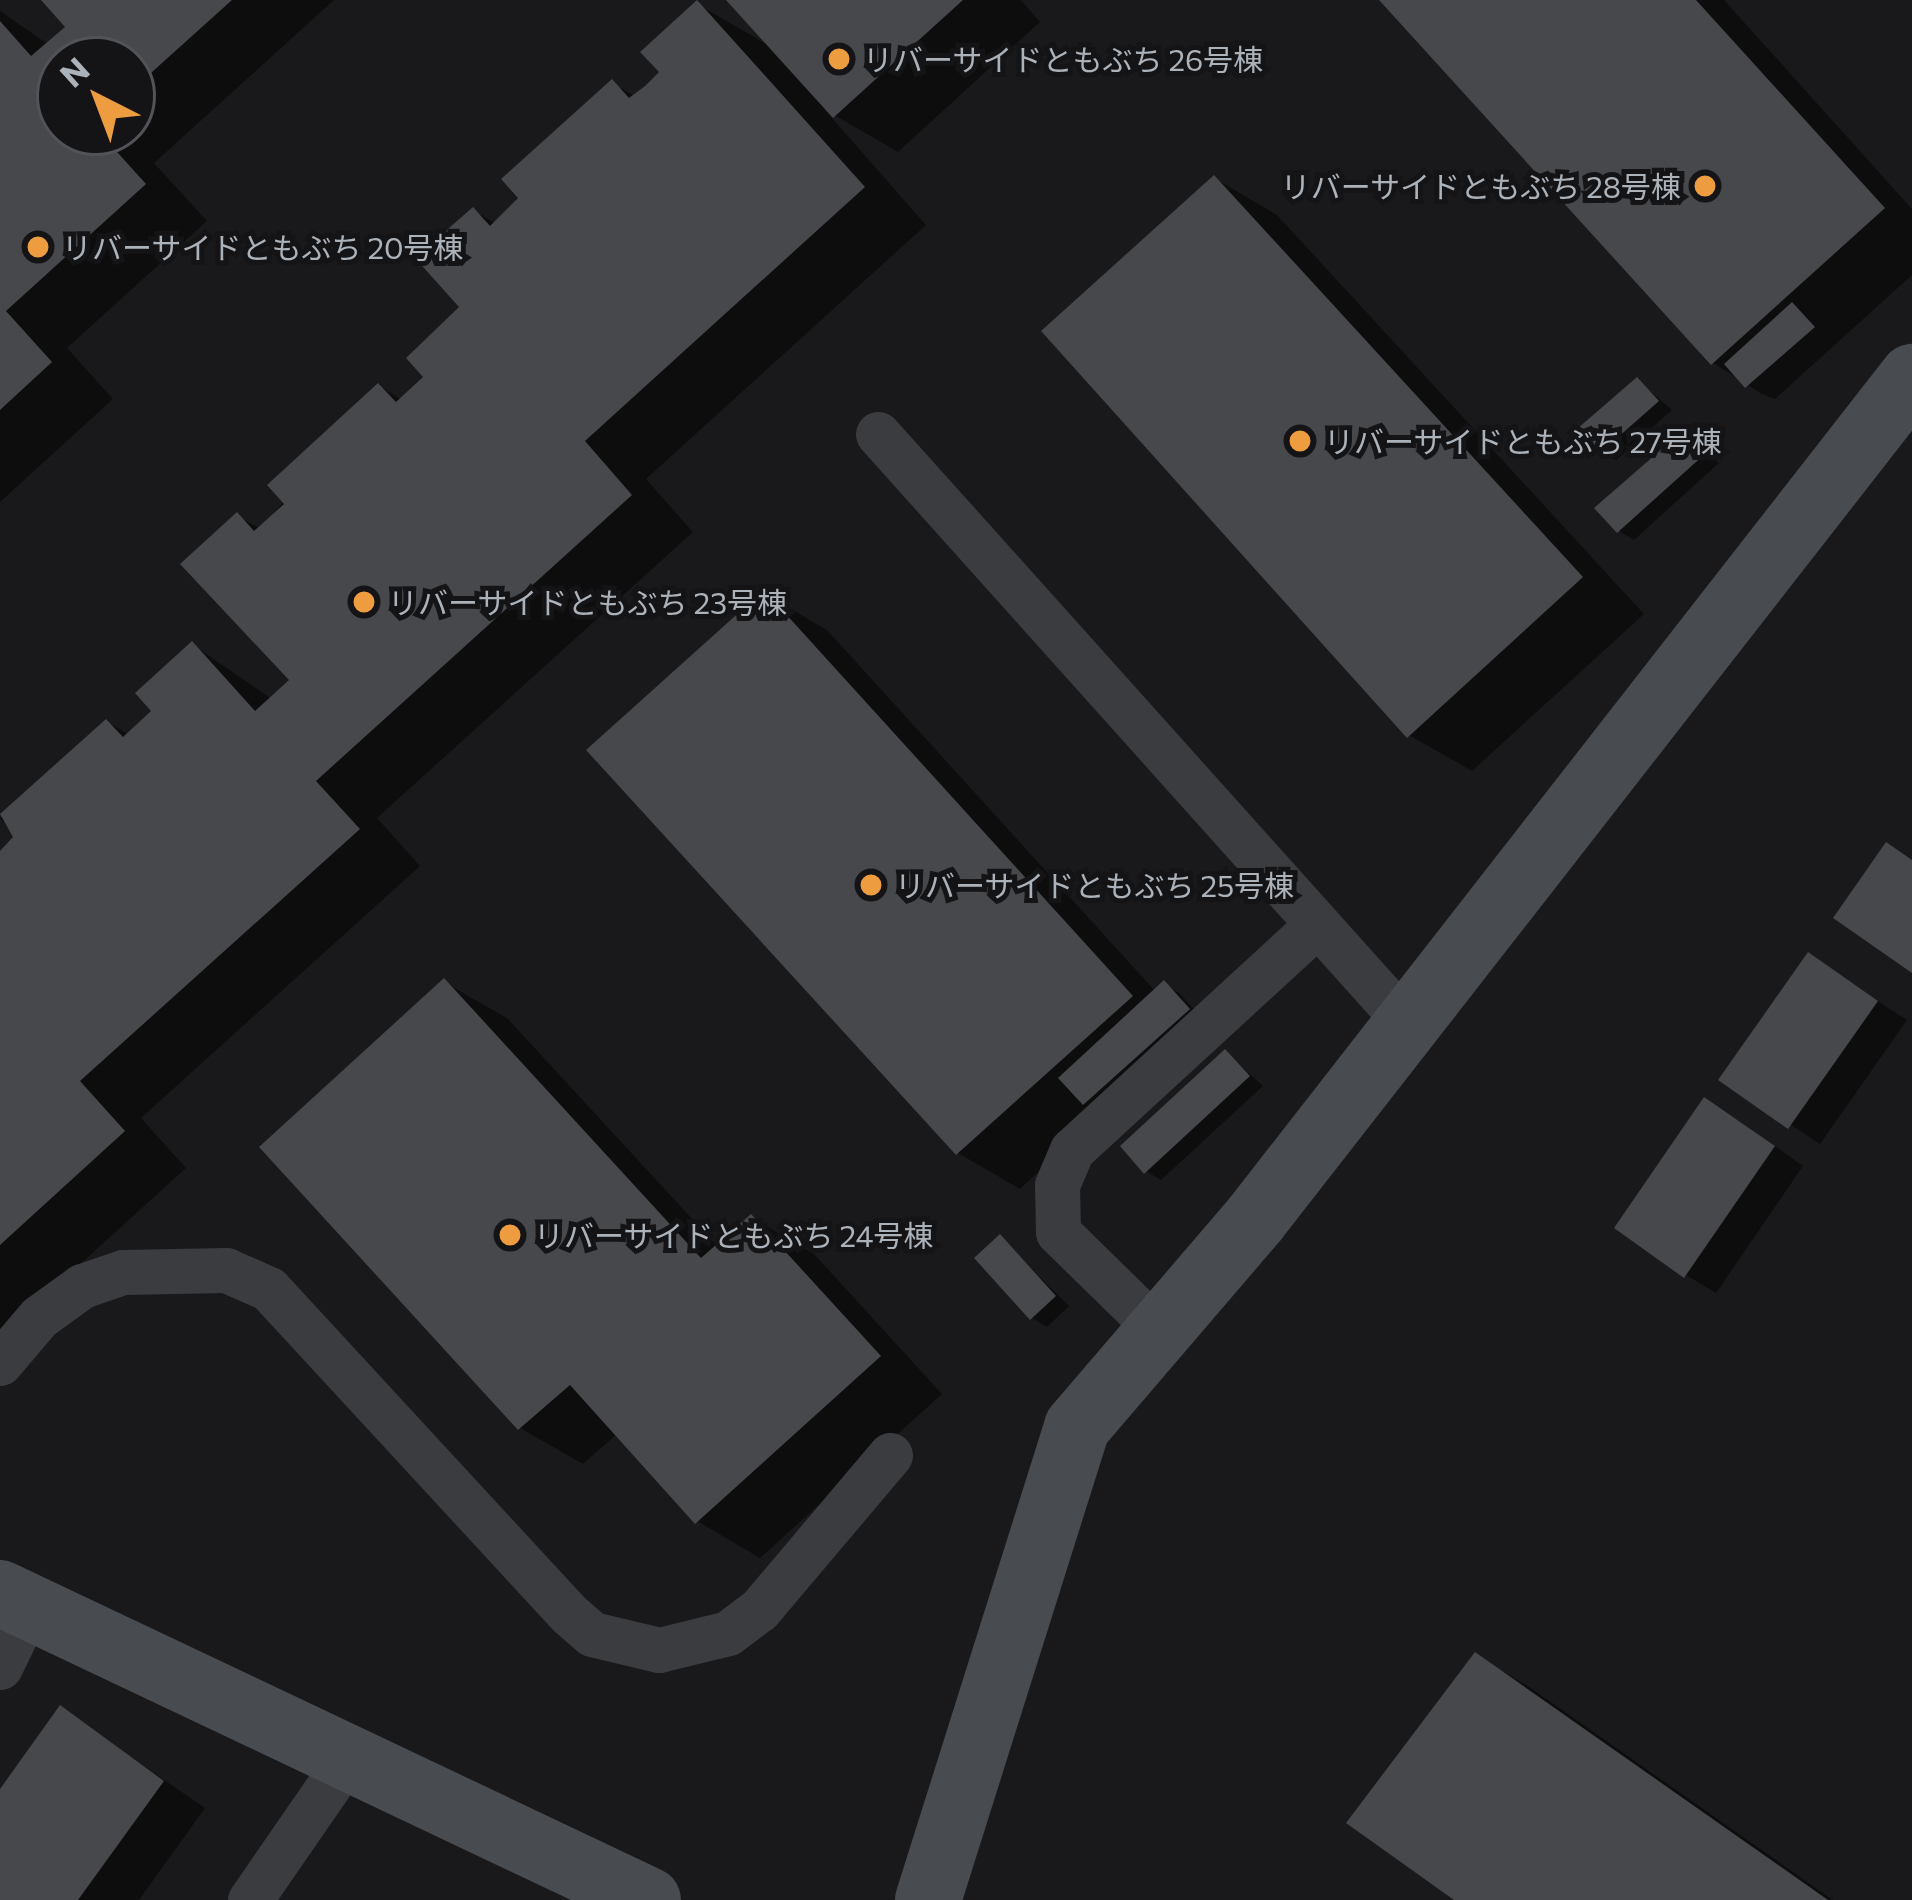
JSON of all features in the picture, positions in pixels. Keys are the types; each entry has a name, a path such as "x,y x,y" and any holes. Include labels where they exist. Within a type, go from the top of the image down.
{"street":[{"path":"928,1900 1077,1427 1408,1025 1912,377"},
{"path":"15,1600 648,1900"}],"lane":[{"path":"878,434 1408,1025"},
{"path":"1160,1331 1058,1232 1057,1185 1072,1150 1316,926"},
{"path":"0,1363 39,1317 82,1286 123,1272 226,1270 300,1316 569,1614 592,1634 659,1650 728,1633 759,1610 807,1562 890,1455"},
{"path":"0,1666 15,1600"},
{"path":"250,1900 348,1758"}],"building":[{"name":"リバーサイドともぶち 20号棟","path":"41,0 232,0 156,68 156,36 54,36 65,27"},
{"name":"リバーサイドともぶち 23号棟","path":"697,0 865,187 585,441 632,495 316,781 360,829 80,1081 125,1131 0,1245 0,851 13,837 0,814 106,719 123,737 151,711 135,693 192,641 255,711 289,680 180,564 237,512 254,531 284,504 267,485 378,383 396,402 423,377 406,358 459,307 415,258 473,207 490,226 518,198 501,179 612,79 629,98 645,86 659,72 640,52"},
{"name":"リバーサイドともぶち 26号棟","path":"726,0 963,0 833,118"},
{"name":"リバーサイドともぶち 28号棟","path":"1379,0 1696,0 1885,208 1711,365"},
{"name":"リバーサイドともぶち 20号棟","path":"0,21 31,56 36,52 36,156 121,156 146,184 6,311 52,362 0,410"},
{"name":"リバーサイドともぶち 27号棟","path":"1214,175 1583,577 1407,738 1041,331"},
{"path":"1792,302 1815,327 1745,388 1724,364"},
{"path":"1637,377 1659,401 1599,454 1577,429"},
{"path":"1686,428 1706,453 1617,533 1594,508"},
{"name":"リバーサイドともぶち 25号棟","path":"764,590 1133,996 956,1155 586,750"},
{"path":"1886,842 1912,860 1912,973 1833,918"},
{"path":"1808,952 1878,1001 1788,1129 1718,1080"},
{"name":"リバーサイドともぶち 24号棟","path":"444,978 701,1258 751,1214 881,1356 695,1524 570,1385 518,1430 259,1147"},
{"path":"1164,980 1190,1009 1083,1105 1058,1078"},
{"path":"1225,1049 1250,1076 1144,1174 1120,1146"},
{"path":"1704,1097 1775,1146 1684,1278 1614,1228"},
{"path":"1000,1234 1056,1296 1030,1320 974,1258"},
{"path":"1475,1652 1828,1900 1454,1900 1346,1823"},
{"path":"60,1705 164,1781 78,1900 0,1900 0,1789"}],"place":[{"name":"リバーサイドともぶち 26号棟","path":"839,59"},
{"name":"リバーサイドともぶち 28号棟","path":"1705,186"},
{"name":"リバーサイドともぶち 20号棟","path":"38,247"},
{"name":"リバーサイドともぶち 27号棟","path":"1300,441"},
{"name":"リバーサイドともぶち 23号棟","path":"364,602"},
{"name":"リバーサイドともぶち 25号棟","path":"871,885"},
{"name":"リバーサイドともぶち 24号棟","path":"510,1235"}]}
